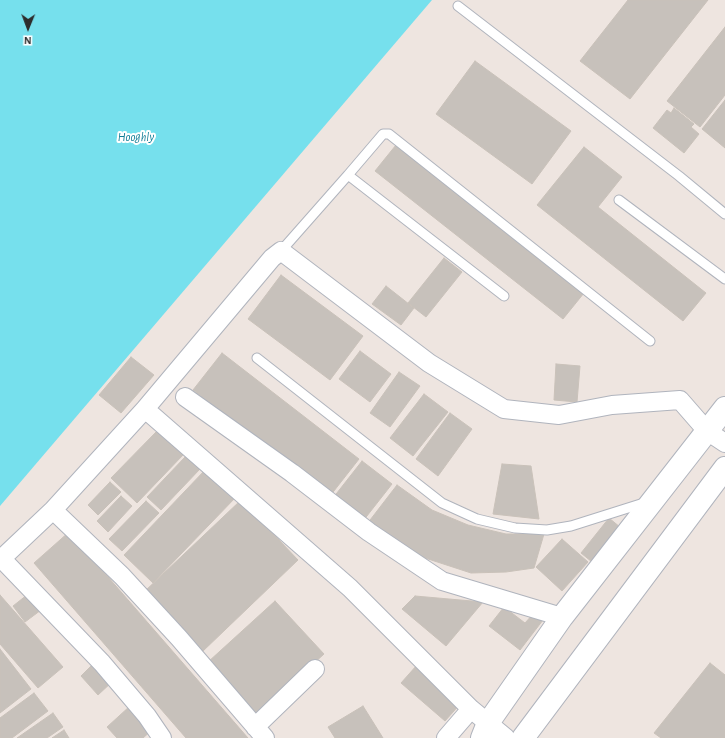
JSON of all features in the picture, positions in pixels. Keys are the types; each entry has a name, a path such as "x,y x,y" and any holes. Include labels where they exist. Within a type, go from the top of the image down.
{"main road":[{"path":"485,730 562,617 725,408"},
{"path":"523,738 725,468"}],"street":[{"path":"162,738 148,716 102,663 1,559 53,510 146,409 272,258 282,251 429,363 504,409 559,415 612,405 680,400 707,431 725,443"},
{"path":"185,397 292,473 369,532 442,582 562,617"},
{"path":"146,409 350,588 471,709 485,730 506,738"},
{"path":"53,510 122,576 179,638 260,732 315,669"},
{"path":"446,738 471,709"}],"lane":[{"path":"458,6 679,176 725,214"},
{"path":"282,251 382,134 389,134 650,341"},
{"path":"348,175 504,296"},
{"path":"620,200 725,279"},
{"path":"257,358 442,503 477,519 514,528 547,530 560,529 654,500"}],"water":[{"name":"Hooghly","path":"0,0 432,0 0,506"}],"building":[{"path":"628,0 708,0 630,99 580,61"},
{"path":"725,27 725,95 700,127 667,101"},
{"path":"475,61 571,131 532,184 436,114"},
{"path":"725,100 725,148 702,129"},
{"path":"674,108 694,124 691,127 699,134 684,153 653,128 667,110 671,113"},
{"path":"396,145 584,293 563,319 375,171"},
{"path":"584,147 622,177 598,207 706,293 683,321 537,205"},
{"path":"444,258 462,272 426,317 408,303"},
{"path":"281,275 363,336 330,380 248,319"},
{"path":"386,286 414,308 401,325 372,304"},
{"path":"360,351 391,374 370,402 339,379"},
{"path":"222,353 359,459 330,496 193,390"},
{"path":"131,357 154,375 121,413 99,395"},
{"path":"556,364 580,366 577,402 554,400"},
{"path":"399,372 420,386 390,427 370,413"},
{"path":"424,394 448,412 413,456 390,438"},
{"path":"450,413 472,429 438,476 416,459"},
{"path":"157,431 183,455 137,503 111,478"},
{"path":"186,456 200,469 161,510 147,497"},
{"path":"362,461 392,484 363,521 333,498"},
{"path":"502,464 531,466 539,519 493,514"},
{"path":"206,469 236,497 153,583 124,555"},
{"path":"110,482 121,492 98,515 88,505"},
{"path":"397,485 432,510 468,525 506,534 544,534 534,568 506,572 471,573 416,555 367,524"},
{"path":"121,496 132,506 108,532 97,521"},
{"path":"241,500 298,560 202,652 144,592"},
{"path":"146,501 159,513 122,551 109,539"},
{"path":"609,518 626,532 597,566 581,553"},
{"path":"69,532 248,738 186,738 34,563"},
{"path":"562,539 588,562 562,591 536,567"},
{"path":"32,591 45,607 25,622 13,606"},
{"path":"0,595 63,667 38,688 0,644"},
{"path":"415,596 483,602 446,646 402,609"},
{"path":"275,601 324,654 256,716 208,662"},
{"path":"504,607 525,623 534,613 543,620 520,650 489,626"},
{"path":"0,649 31,689 0,713"},
{"path":"95,662 113,681 98,695 81,676"},
{"path":"710,663 725,675 725,738 661,738 654,733"},
{"path":"417,665 461,703 445,721 401,683"},
{"path":"34,693 48,711 12,738 0,738 0,718"},
{"path":"130,706 152,730 143,738 117,738 107,727"},
{"path":"363,706 383,738 335,738 328,727"},
{"path":"53,713 63,727 47,738 17,738"},
{"path":"64,730 69,738 52,738"}]}
